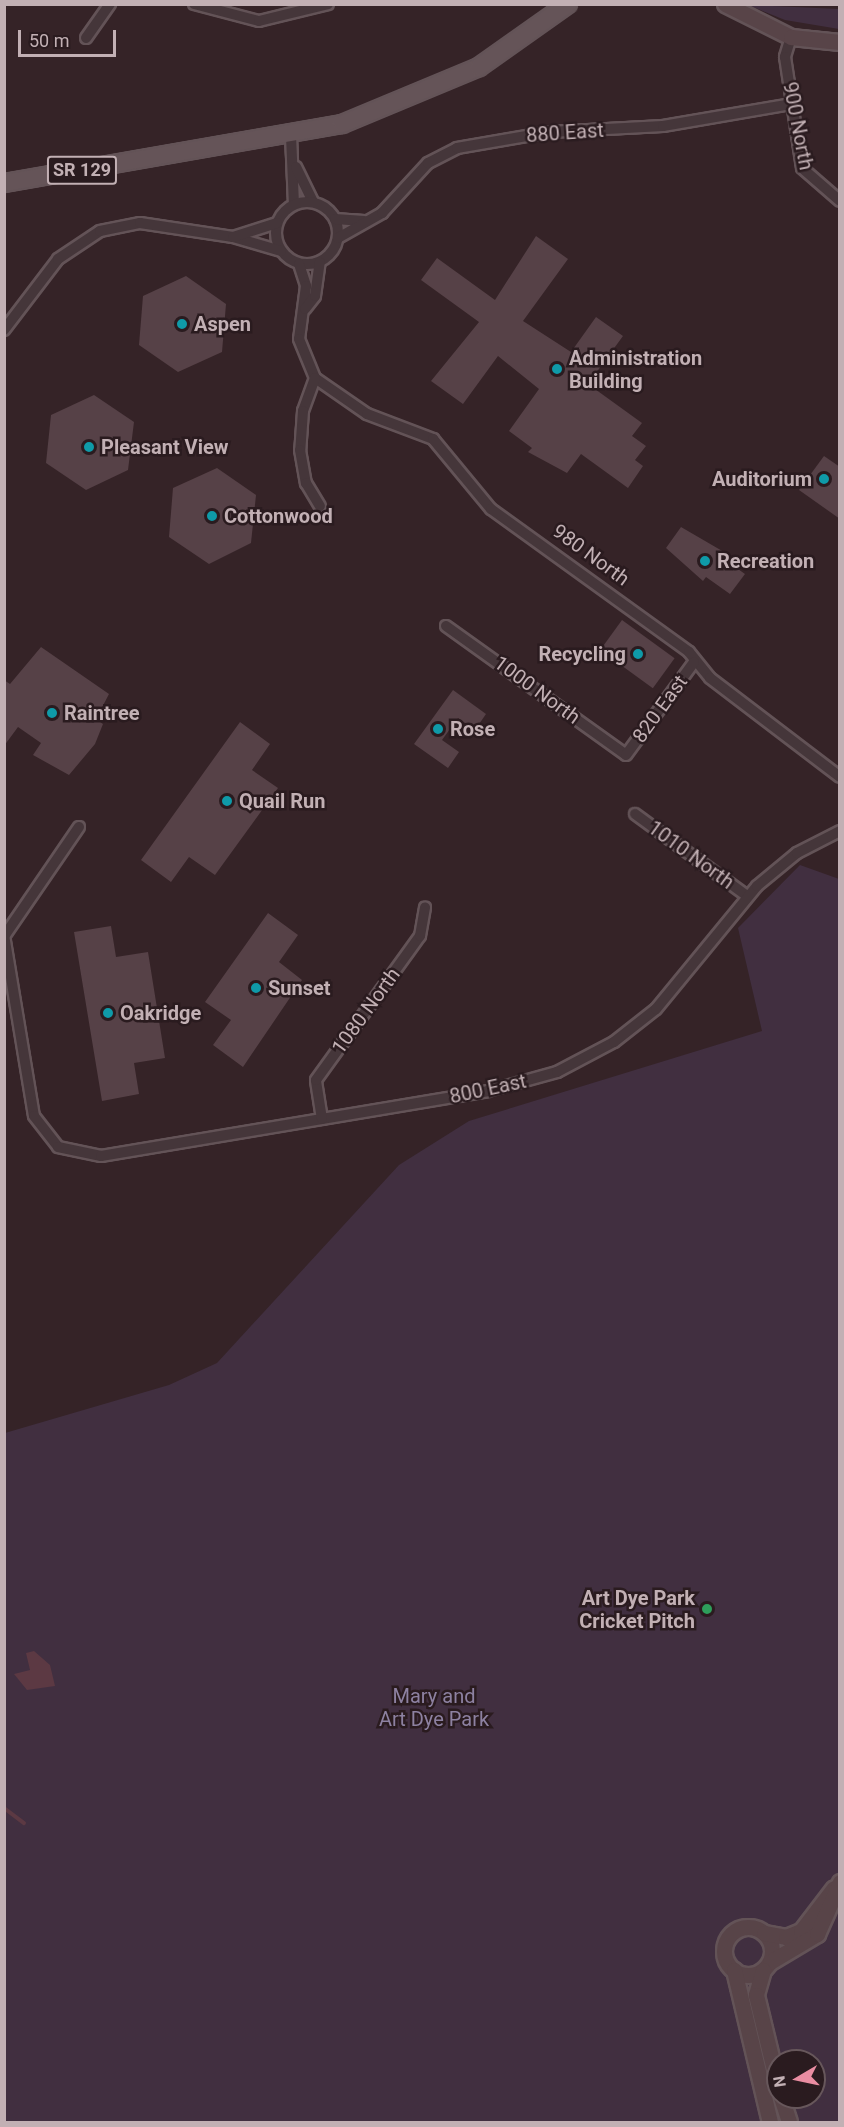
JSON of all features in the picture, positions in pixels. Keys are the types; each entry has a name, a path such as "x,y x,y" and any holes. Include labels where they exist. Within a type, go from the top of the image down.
{"main road":[{"name":"SR 129","path":"4,183 291,136 342,124 436,88 513,47 568,4"}],"street":[{"path":"86,38 110,4"},
{"path":"194,4 259,21 328,4"},
{"path":"725,4 791,37 840,42"},
{"name":"900 North","path":"791,37 785,57 804,173 840,201"},
{"name":"880 East","path":"338,238 387,209 428,163 457,148 557,131 663,126 792,104"},
{"path":"233,237 277,224 294,204 296,167 291,136"},
{"path":"296,167 313,202 335,219 364,221"},
{"path":"294,204 313,202"},
{"path":"305,309 315,296 320,262 338,238 335,219"},
{"path":"4,330 68,250 112,227 154,224 233,237 281,251 299,264 320,262"},
{"path":"277,224 281,251"},
{"path":"299,264 305,309 299,339 315,378 303,411 300,450 306,483 320,506"},
{"name":"980 North","path":"315,378 377,419 433,440 491,509 689,652 694,662 840,777"},
{"name":"1000 North","path":"446,626 626,755"},
{"name":"820 East","path":"626,755 694,662"},
{"name":"1010 North","path":"635,814 747,896"},
{"path":"5,935 79,827"},
{"name":"800 East","path":"5,935 30,1105 50,1140 69,1152 94,1156 502,1089 588,1057 671,995 747,896 789,858 840,831"},
{"name":"1080 North","path":"322,1119 316,1080 420,936 425,907"},
{"path":"770,2122 734,1971 724,1955 727,1939 747,1926 764,1933 786,1937 801,1931 840,1881"},
{"path":"734,1971 746,1975 766,1966 817,1934 840,1881"},
{"path":"764,1933 772,1945 756,1995 769,2049"}],"green space":[{"path":"748,5 839,9 839,29 785,20"},
{"name":"Mary and Art Dye Park","path":"800,865 839,879 839,2122 5,2122 5,1433 169,1385 217,1363 399,1165 469,1121 762,1031 738,928"}],"shaded area":[{"path":"34,1651 50,1665 55,1686 27,1690 14,1674 30,1670 26,1653"}],"building":[{"name":"Administration Building","path":"536,236 568,259 523,321 571,352 596,317 623,336 588,384 642,423 632,436 646,446 635,460 643,466 628,488 581,454 567,473 528,452 532,448 509,431 539,389 498,356 463,404 431,381 479,322 421,280 437,258 495,300"},
{"name":"Aspen","path":"186,276 226,304 222,352 178,372 139,345 143,296"},
{"name":"Pleasant View","path":"94,395 134,422 128,470 86,490 46,463 51,415"},
{"name":"Auditorium","path":"824,456 840,467 840,519 799,490"},
{"name":"Cottonwood","path":"217,468 256,495 251,543 209,564 169,537 173,488"},
{"name":"Recreation","path":"681,527 724,552 721,557 745,574 730,594 706,577 703,581 666,548"},
{"name":"Recycling","path":"622,620 675,658 653,688 600,650"},
{"name":"Raintree","path":"41,647 109,694 96,719 103,724 95,744 69,775 33,755 41,743 18,727 4,746 4,680 10,684"},
{"name":"Rose","path":"453,690 486,714 475,730 458,718 442,740 459,752 448,768 414,744"},
{"name":"Quail Run","path":"240,722 270,744 252,770 278,788 215,875 189,857 171,882 141,860"},
{"name":"Sunset","path":"268,913 298,935 279,962 302,980 243,1067 213,1045 231,1020 205,1002"},
{"name":"Oakridge","path":"111,926 116,957 148,952 165,1058 134,1063 139,1094 102,1101 74,932"}],"waterway":[{"path":"4,1808 24,1823"}],"place":[{"name":"Aspen","path":"182,324"},
{"name":"Administration Building","path":"557,369"},
{"name":"Pleasant View","path":"89,447"},
{"name":"Auditorium","path":"824,479"},
{"name":"Cottonwood","path":"212,516"},
{"name":"Recreation","path":"705,561"},
{"name":"Recycling","path":"638,654"},
{"name":"Raintree","path":"52,713"},
{"name":"Rose","path":"438,729"},
{"name":"Quail Run","path":"227,801"},
{"name":"Sunset","path":"256,988"},
{"name":"Oakridge","path":"108,1013"},
{"name":"Art Dye Park Cricket Pitch","path":"707,1609"}]}
